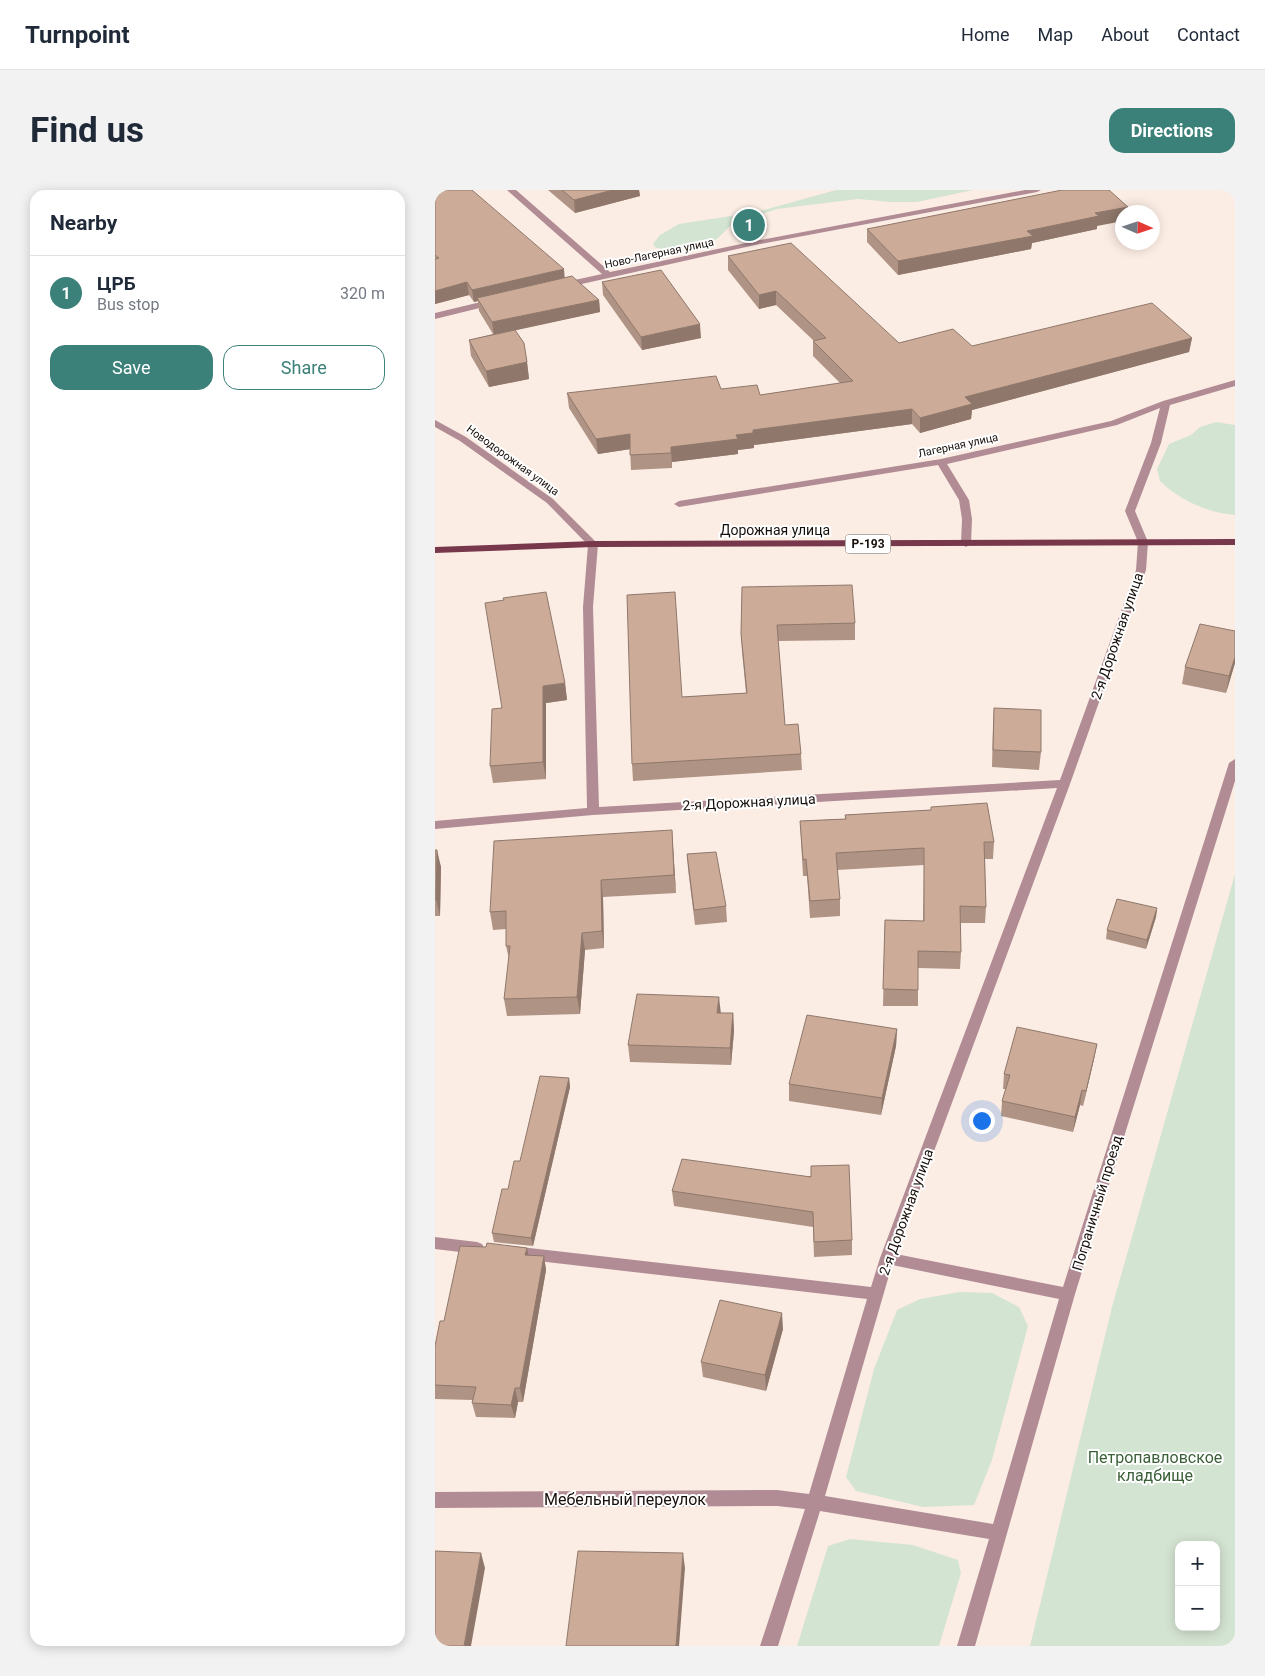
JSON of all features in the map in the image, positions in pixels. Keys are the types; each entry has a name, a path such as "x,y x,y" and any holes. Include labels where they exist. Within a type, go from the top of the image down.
{"main road":[{"name":"Дорожная улица","path":"435,550 593,544 1235,542"}],"street":[{"path":"511,190 608,275"},
{"name":"Ново-Лагерная улица","path":"552,288 739,247 1037,190"},
{"path":"435,316 505,299"},
{"name":"Лагерная улица","path":"679,504 941,462 1114,423 1166,403 1235,383"},
{"path":"1143,542 1130,511 1156,443 1166,403"},
{"name":"Новодорожная улица","path":"435,423 463,439 544,496 593,544"},
{"path":"941,462 964,500 967,519 966,544"},
{"name":"2-я Дорожная улица","path":"769,1646 815,1502 887,1258 1064,784 1141,570 1143,542"},
{"path":"593,544 588,607 593,810"},
{"name":"Пограничный проезд","path":"966,1646 1068,1294 1235,763"},
{"name":"2-я Дорожная улица","path":"435,825 593,810 1064,784"},
{"path":"435,1244 877,1294"},
{"path":"887,1258 1068,1294"},
{"name":"Мебельный переулок","path":"435,1500 777,1498 815,1502 999,1533"}],"green space":[{"path":"836,190 973,190 917,202 858,199 777,209 732,224 717,239 704,246 680,251 666,251 655,247 653,244 660,235 679,224 757,212"},
{"path":"1216,422 1235,425 1235,515 1215,512 1185,500 1160,481 1157,469 1169,444 1191,435 1200,427"},
{"name":"Петропавловское кладбище","path":"1235,874 1235,1646 1030,1646 1112,1307"},
{"path":"960,1292 992,1293 1019,1307 1028,1326 992,1460 974,1505 923,1507 856,1491 846,1477 874,1369 897,1310 920,1299"},
{"path":"850,1539 913,1545 958,1560 961,1573 939,1646 797,1646 828,1546"}],"building":[{"path":"435,190 472,190 564,269 472,290 467,282 435,291 435,259 439,258 435,255"},
{"path":"562,190 613,190 574,200"},
{"path":"1062,190 1109,190 1126,205 1115,205 1115,209 1095,213 1099,216 1027,231 1033,236 898,261 867,229"},
{"path":"791,243 899,343 953,329 972,346 1152,303 1192,338 965,397 972,404 920,418 912,409 753,430 753,433 736,435 738,439 671,447 671,453 630,455 630,434 596,439 567,393 716,376 721,389 757,385 760,395 853,381 813,341 826,338 776,291 759,295 728,256"},
{"path":"661,270 700,324 641,337 602,282"},
{"path":"572,276 599,300 492,322 477,298"},
{"path":"515,330 524,343 527,362 486,371 469,340"},
{"path":"852,585 855,623 777,625 785,725 798,724 801,754 632,764 627,595 675,592 682,697 747,693 741,634 742,587"},
{"path":"546,592 565,683 543,686 543,762 490,766 492,709 502,708 485,603 504,600 503,598"},
{"path":"1200,624 1235,631 1235,657 1229,676 1185,667"},
{"path":"994,708 1041,710 1041,752 993,750"},
{"path":"987,803 994,842 984,842 986,907 960,906 961,952 918,951 918,990 883,989 885,920 924,921 924,848 836,853 840,899 810,901 806,859 803,860 800,821 846,819 845,815 931,810 931,807"},
{"path":"672,830 674,875 601,880 602,931 582,933 577,997 504,999 510,946 506,946 506,911 490,912 494,841"},
{"path":"435,850 437,850 436,899 435,899"},
{"path":"716,852 726,906 694,910 687,854"},
{"path":"1117,899 1157,908 1147,940 1107,930"},
{"path":"637,994 719,997 717,1013 733,1013 730,1048 628,1045"},
{"path":"807,1015 897,1029 882,1098 789,1084"},
{"path":"1017,1027 1097,1044 1086,1091 1082,1090 1075,1117 1002,1101 1010,1075 1004,1074"},
{"path":"540,1076 569,1078 531,1238 492,1233 502,1189 508,1189 514,1161 520,1161"},
{"path":"682,1159 811,1177 811,1166 849,1165 852,1240 814,1242 813,1212 672,1191"},
{"path":"487,1243 527,1248 525,1255 544,1256 520,1388 515,1388 511,1405 472,1403 476,1387 435,1385 435,1346 440,1321 444,1321 460,1246 486,1247"},
{"path":"720,1300 782,1313 765,1375 701,1362"},
{"path":"435,1551 481,1553 464,1646 435,1646"},
{"path":"578,1551 683,1553 676,1646 566,1646"}],"place":[{"name":"ЦРБ","path":"749,225"}]}
